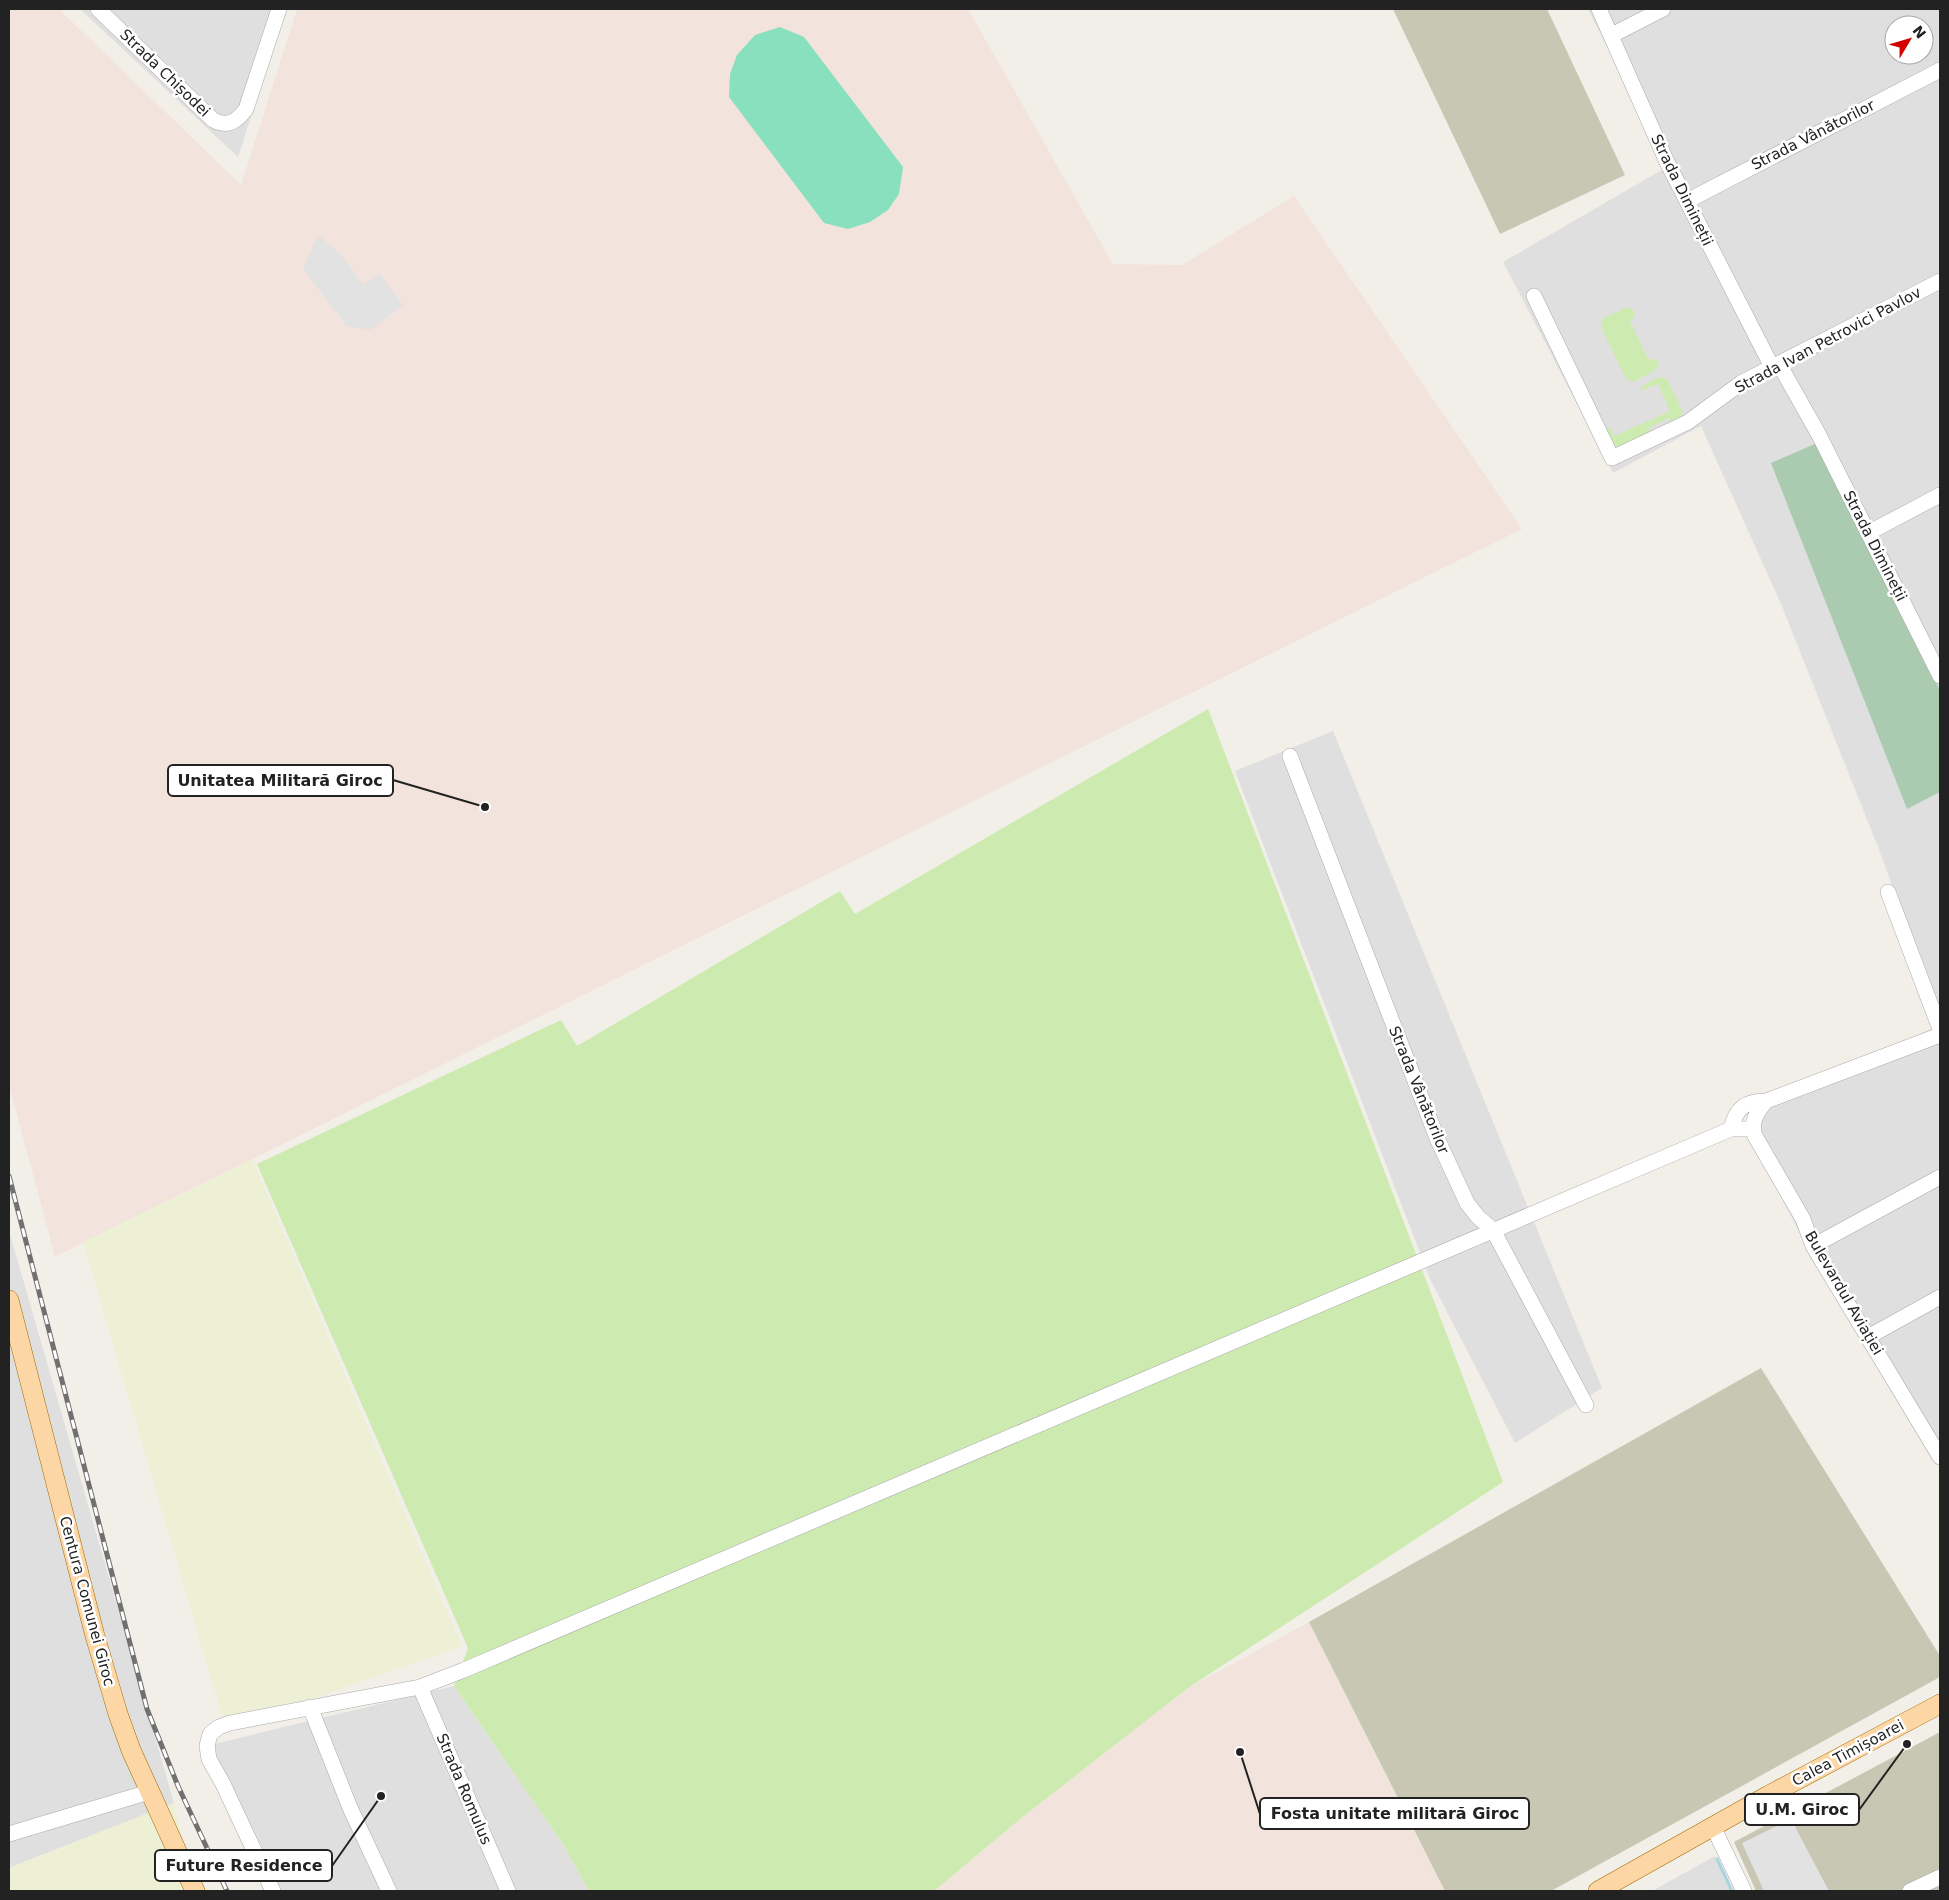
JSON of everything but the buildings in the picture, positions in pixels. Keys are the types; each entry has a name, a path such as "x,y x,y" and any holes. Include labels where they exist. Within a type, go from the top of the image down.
{"main road":[{"name":"Centura Comunei Giroc","path":"9,1300 95,1636 118,1714 150,1792 195,1891"},
{"name":"Calea Timișoarei","path":"1598,1891 1769,1794 1940,1704"},
{"name":"Calea Timișoarei","path":"1619,1891 1940,1714"}],"street":[{"name":"Strada Chișodei","path":"98,9 214,120 221,124 230,123 238,119 246,109 279,9"},
{"name":"Strada Dimineții","path":"1599,9 1686,201 1776,366 1819,435 1940,676"},
{"path":"1612,35 1663,9"},
{"name":"Strada Vânătorilor","path":"1686,201 1940,70"},
{"name":"Strada Ivan Petrovici Pavlov","path":"1534,296 1612,458 1694,418 1741,383 1940,281"},
{"path":"1868,533 1940,495"},
{"name":"Strada Vânătorilor","path":"1290,756 1437,1138 1467,1203 1478,1217 1493,1230 1586,1405"},
{"path":"1888,892 1940,1029"},
{"path":"1731,1129 1737,1111 1752,1101 1766,1101 1940,1035"},
{"path":"272,1891 223,1784 209,1759 206,1746 210,1734 219,1727 230,1723 310,1707 420,1687 464,1670 1731,1129 1752,1129 1755,1116 1766,1101"},
{"name":"Bulevardul Aviației","path":"1752,1129 1803,1219 1813,1246 1939,1452"},
{"path":"1813,1246 1940,1177"},
{"path":"1868,1337 1940,1297"},
{"name":"Strada Romulus","path":"420,1687 508,1891"},
{"path":"310,1707 351,1810 389,1891"},
{"path":"9,1834 150,1792"},
{"path":"1718,1835 1744,1891"},
{"path":"1910,1891 1940,1876"}],"shaded area":[{"path":"9,9 59,9 241,185 297,9 968,9 1113,264 1182,265 1294,196 1522,529 55,1257 9,1085"},
{"path":"80,9 286,9 238,157"},
{"path":"1393,9 1547,9 1625,175 1500,234"},
{"path":"1588,9 1940,9 1940,1019 1880,852 1781,604 1701,426 1613,473 1503,262 1667,167"},
{"path":"320,236 342,256 363,284 380,274 403,305 371,330 347,326 303,269 313,245"},
{"path":"1333,731 1602,1388 1515,1443 1430,1279 1235,771"},
{"path":"1940,1025 1940,1459 1798,1230 1773,1181 1749,1109"},
{"path":"252,1159 462,1646 226,1730 83,1242"},
{"path":"9,1231 174,1803 9,1868"},
{"path":"1761,1368 1940,1656 1940,1677 1551,1891 1445,1891 1309,1622"},
{"path":"1309,1622 1445,1891 934,1891 1025,1815 1188,1688"},
{"path":"454,1686 564,1846 589,1891 277,1891 210,1745"},
{"path":"1940,1732 1940,1891 1756,1891 1734,1842"},
{"path":"174,1803 195,1891 9,1891 9,1868"},
{"path":"1791,1819 1829,1891 1764,1891 1742,1843"},
{"path":"1715,1856 1732,1891 1652,1891"}],"green space":[{"path":"780,27 804,37 903,167 899,194 888,210 870,222 848,229 824,223 729,97 730,74 737,55 755,35"},
{"path":"1628,307 1634,311 1635,315 1630,321 1648,359 1657,360 1659,365 1654,371 1633,382 1626,379 1601,327 1603,318"},
{"path":"1659,377 1666,378 1680,405 1683,418 1674,426 1669,418 1649,428 1651,434 1619,448 1614,444 1606,429 1610,427 1614,436 1670,411 1658,384 1640,391 1642,386"},
{"path":"1817,443 1940,690 1940,792 1907,809 1771,463"},
{"path":"1208,709 1503,1482 1188,1688 1025,1815 934,1891 589,1891 564,1846 454,1686 468,1648 257,1164 561,1020 577,1046 840,891 855,914"}],"waterway":[{"path":"1717,1859 1732,1891"}],"railway":[{"path":"9,1176 147,1709 178,1786 227,1891"}],"place":[{"name":"Unitatea Militară Giroc","path":"485,807"},
{"name":"U.M. Giroc","path":"1907,1744"},
{"name":"Fosta unitate militară Giroc","path":"1240,1752"},
{"name":"Future Residence","path":"381,1796"}]}
